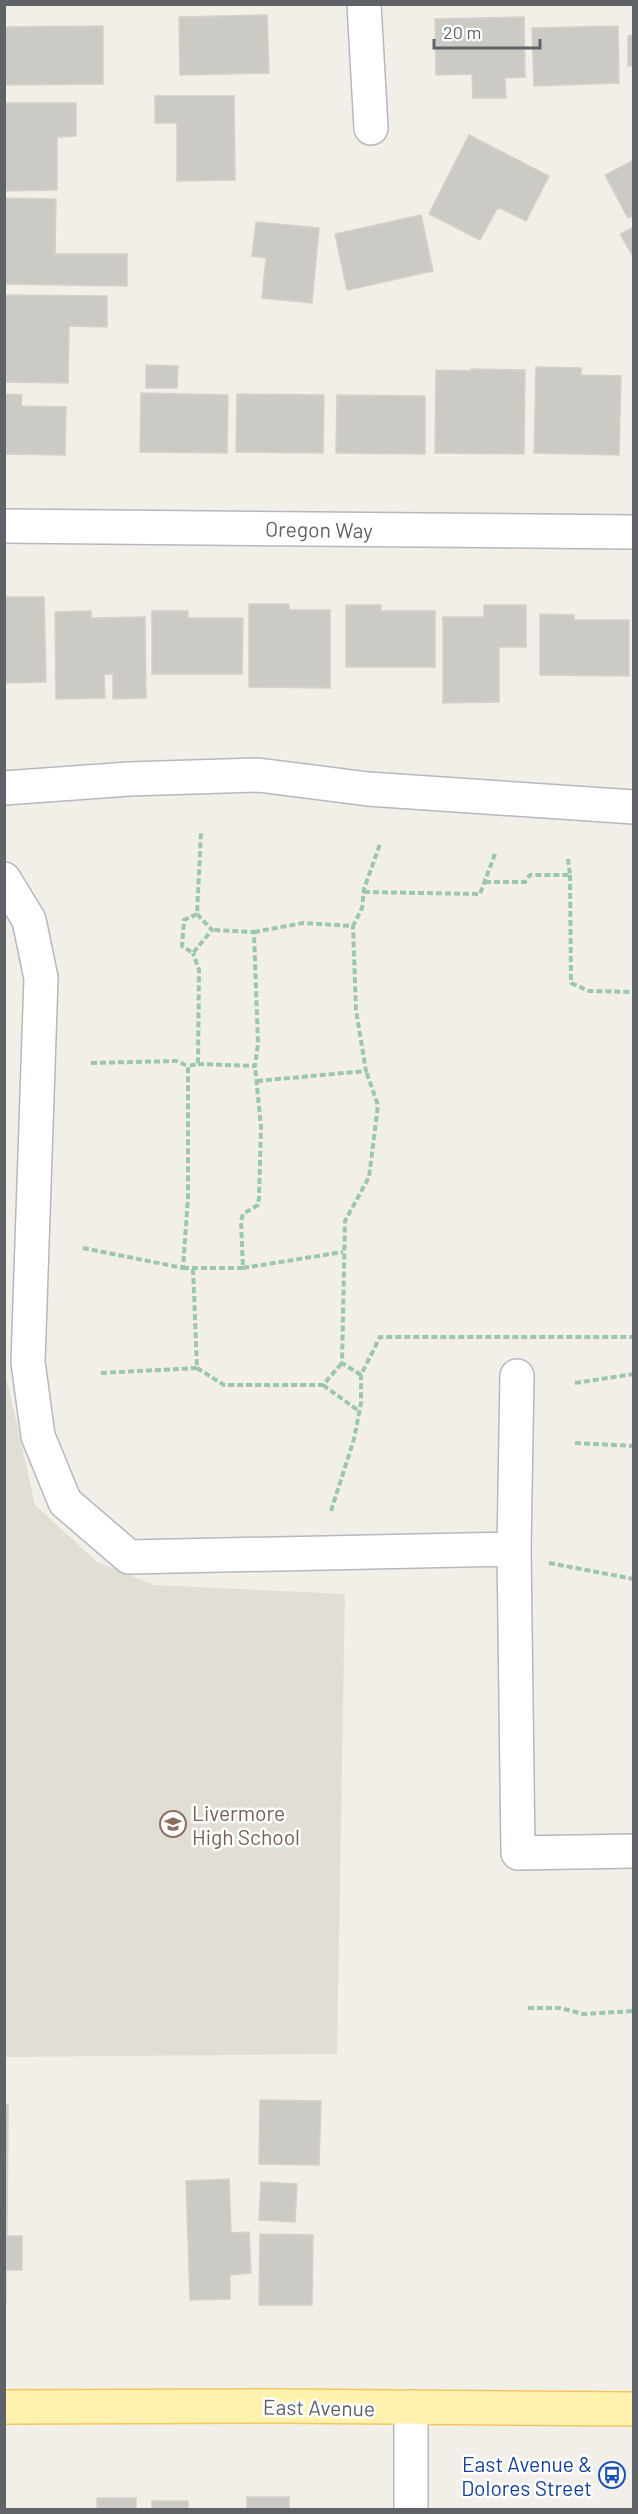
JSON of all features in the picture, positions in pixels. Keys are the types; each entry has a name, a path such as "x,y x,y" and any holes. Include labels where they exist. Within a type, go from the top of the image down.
{"main road":[{"name":"East Avenue","path":"4,2407 633,2409"}],"street":[{"path":"364,4 371,128"},
{"name":"Oregon Way","path":"4,526 633,532"},
{"path":"4,788 129,779 258,775 368,789 633,807"},
{"path":"4,879 29,920 40,978 28,1362 38,1436 65,1502 129,1557 514,1556"},
{"path":"517,1376 514,1556 518,1853 633,1851"},
{"path":"411,2407 411,2510"}],"path":[{"path":"201,832 197,914 212,930 254,932 303,923 353,926"},
{"path":"323,1385 342,1363 345,1221 369,1177 378,1106 366,1071 356,1010 353,926 362,908 364,892 380,844"},
{"path":"364,892 480,894 495,854"},
{"path":"568,859 571,983 589,991 633,992"},
{"path":"484,882 525,882 530,875 570,875"},
{"path":"197,914 184,920 182,946 193,953 199,970 198,1064"},
{"path":"193,953 212,930"},
{"path":"243,1268 241,1222 243,1214 258,1205 259,1197 261,1127 255,1066 258,1044 254,932"},
{"path":"91,1063 176,1061 188,1066 198,1064 255,1066"},
{"path":"183,1268 188,1197 188,1066"},
{"path":"257,1081 366,1071"},
{"path":"82,1248 183,1268 243,1268 344,1252"},
{"path":"193,1268 197,1368"},
{"path":"331,1511 354,1439 359,1412 361,1374 380,1337 633,1337"},
{"path":"342,1363 361,1374"},
{"path":"101,1373 197,1368 224,1385 323,1385 359,1412"},
{"path":"575,1383 633,1374"},
{"path":"575,1443 633,1446"},
{"path":"514,1556 633,1579"},
{"path":"528,2008 560,2008 583,2014 633,2012"}],"shaded area":[{"name":"Livermore High School","path":"5,1372 35,1505 97,1562 154,1585 345,1594 337,2054 5,2057"}],"building":[{"path":"267,15 269,73 180,75 179,17"},
{"path":"524,17 525,77 505,78 506,98 473,98 472,74 436,75 435,19"},
{"path":"103,26 103,84 4,85 4,27"},
{"path":"618,26 619,83 534,86 532,28"},
{"path":"634,35 634,66 628,66 628,36"},
{"path":"155,96 234,96 235,180 177,181 177,123 155,123"},
{"path":"4,103 76,103 76,136 57,137 57,190 4,191"},
{"path":"469,135 549,176 526,221 498,207 480,240 429,214"},
{"path":"634,160 634,215 628,218 605,175"},
{"path":"4,198 56,199 55,254 127,254 127,286 4,284"},
{"path":"421,215 433,271 347,290 335,234"},
{"path":"256,222 319,228 312,303 262,298 266,258 252,256"},
{"path":"634,227 634,258 620,234"},
{"path":"4,295 107,296 107,327 69,326 68,383 4,382"},
{"path":"146,365 178,366 177,388 146,388"},
{"path":"536,367 581,368 581,375 621,376 619,455 534,453"},
{"path":"471,369 525,370 524,454 435,453 436,370 471,371"},
{"path":"141,393 228,395 227,453 140,452"},
{"path":"4,394 22,395 21,406 66,407 65,455 4,454"},
{"path":"237,394 324,395 323,453 236,452"},
{"path":"337,395 425,396 425,454 336,453"},
{"path":"4,597 44,597 46,682 4,683"},
{"path":"249,604 289,604 289,610 330,610 330,688 249,687"},
{"path":"346,605 381,605 381,611 435,611 435,667 346,667"},
{"path":"484,605 526,605 526,647 499,647 499,702 443,703 443,617 484,617"},
{"path":"91,611 91,618 145,617 146,698 113,699 113,674 104,674 105,698 56,699 55,612"},
{"path":"152,611 188,611 188,618 243,618 242,674 152,674"},
{"path":"540,614 574,615 574,620 629,620 629,676 540,675"},
{"path":"260,2100 321,2101 319,2165 259,2164"},
{"path":"4,2105 8,2105 7,2236 22,2236 22,2270 6,2270 6,2302 4,2302"},
{"path":"229,2179 231,2233 249,2232 251,2273 230,2275 230,2299 190,2300 186,2181"},
{"path":"261,2182 297,2184 295,2222 259,2220"},
{"path":"260,2234 313,2235 312,2305 259,2305"},
{"path":"247,2497 289,2497 289,2510 247,2510"},
{"path":"97,2498 136,2498 136,2510 97,2510"},
{"path":"152,2501 188,2501 188,2510 152,2510"}],"place":[{"name":"Livermore High School","path":"173,1824"},
{"name":"East Avenue & Dolores Street","path":"612,2475"}]}
